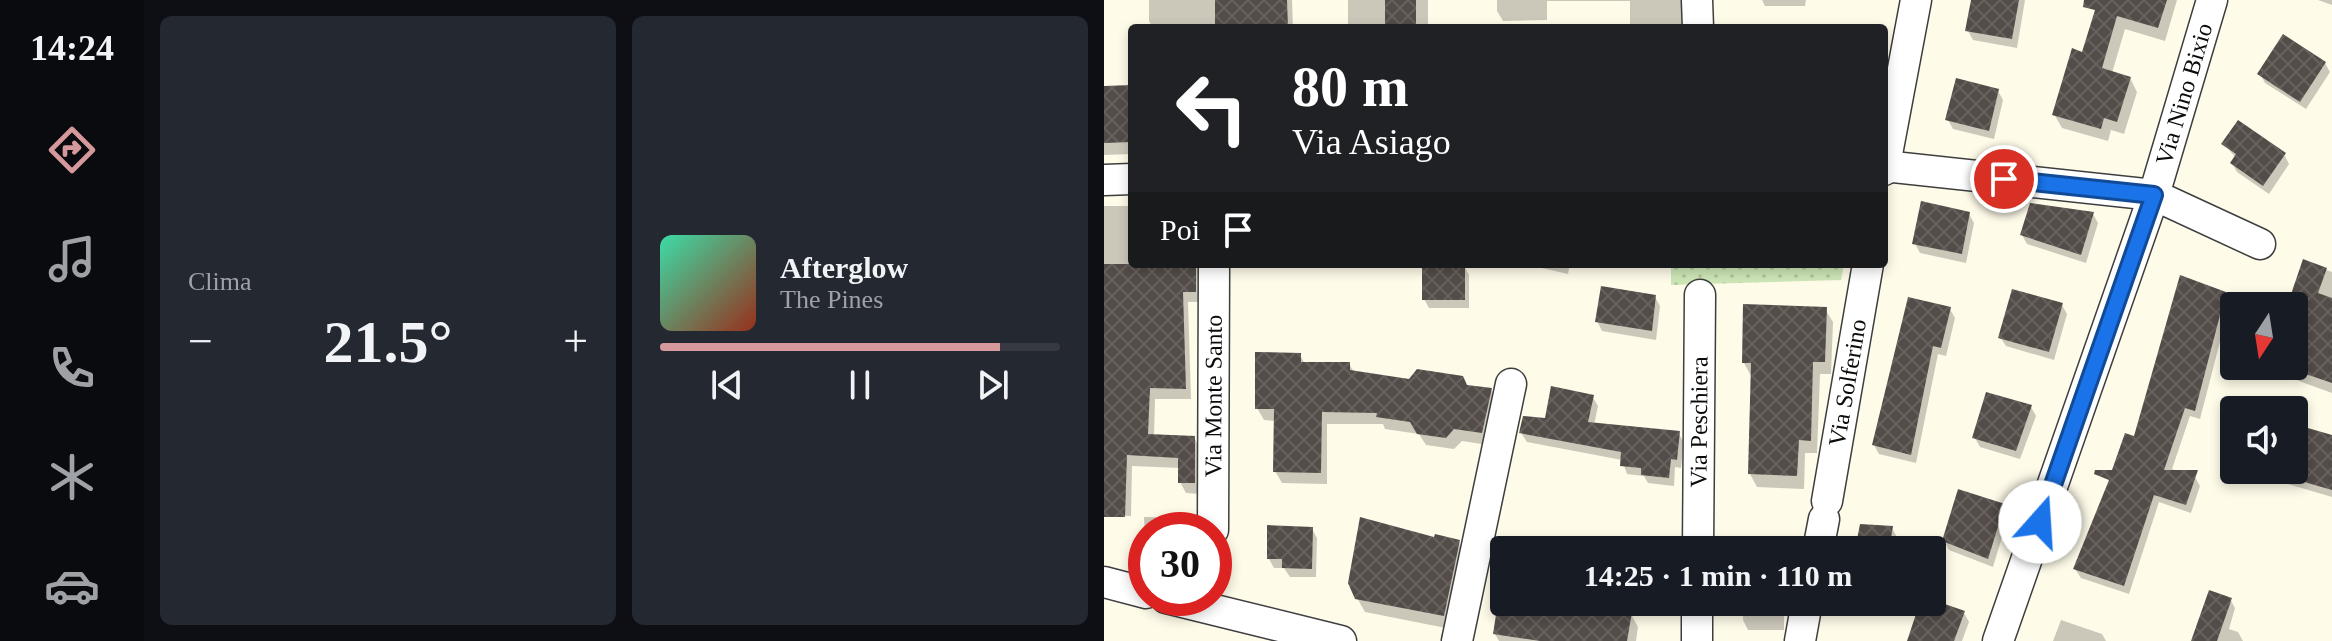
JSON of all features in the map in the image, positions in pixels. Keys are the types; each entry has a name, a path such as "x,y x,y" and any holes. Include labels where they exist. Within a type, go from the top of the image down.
{"street":[{"path":"1697,0 1698,24"},
{"path":"1888,146 1916,0"},
{"name":"Via Nino Bixio","path":"1998,641 2154,195 2212,0"},
{"path":"1888,167 2154,195 2260,244"},
{"path":"1104,180 1128,179"},
{"name":"Via Monte Santo","path":"1213,512 1214,268"},
{"name":"Via Solferino","path":"1820,536 1867,268"},
{"name":"Via Peschiera","path":"1698,536 1700,295"},
{"path":"1457,641 1511,384"},
{"path":"1104,582 1128,588"},
{"path":"1230,616 1253,631 1341,641"},
{"path":"1697,616 1697,641"},
{"path":"1800,641 1804,616"}],"green space":[{"path":"1671,268 1843,268 1841,280 1671,285"}],"building":[{"path":"1215,0 1287,0 1288,24 1215,24"},
{"path":"1385,0 1416,0 1416,24 1385,24"},
{"path":"1971,0 2019,0 2012,39 1965,31"},
{"path":"2084,0 2167,0 2158,28 2117,16 2102,68 2131,77 2117,122 2104,118 2101,129 2052,115 2072,48 2082,52 2095,10 2083,7"},
{"path":"2283,34 2326,62 2300,102 2257,74"},
{"path":"1956,78 1999,89 1989,131 1945,120"},
{"path":"1128,85 1128,142 1104,143 1104,86"},
{"path":"2238,120 2286,153 2263,186 2230,163 2236,154 2221,144"},
{"path":"1921,201 1970,212 1962,254 1912,244"},
{"path":"2030,203 2094,212 2081,255 2020,235"},
{"path":"2303,259 2327,268 2318,293 2332,298 2332,383 2308,375 2308,292 2292,292"},
{"path":"1104,264 1128,264 1128,268 1196,268 1196,292 1183,292 1186,389 1150,388 1148,434 1195,436 1195,483 1178,483 1178,458 1127,455 1125,517 1104,517"},
{"path":"1422,268 1465,268 1465,300 1422,300"},
{"path":"2180,275 2226,292 2220,292 2220,315 2195,411 2185,408 2164,470 2198,470 2186,505 2154,495 2124,586 2073,569 2109,480 2094,474 2095,470 2112,470 2125,433 2134,436"},
{"path":"1601,286 1656,295 1652,331 1595,322"},
{"path":"2012,289 2063,303 2049,352 1998,338"},
{"path":"1908,297 1951,307 1941,348 1933,346 1911,455 1872,445"},
{"path":"1743,304 1827,307 1825,362 1813,362 1811,441 1799,440 1797,476 1748,474 1751,363 1742,363"},
{"path":"1255,352 1301,353 1301,362 1350,362 1350,370 1409,379 1417,369 1463,376 1467,385 1492,388 1482,433 1454,429 1446,438 1417,434 1410,422 1376,417 1377,413 1322,412 1321,473 1273,472 1274,409 1255,409"},
{"path":"1551,386 1594,395 1588,422 1680,431 1677,460 1671,459 1669,478 1641,475 1641,468 1620,466 1621,452 1519,433 1523,416 1545,418"},
{"path":"1986,392 2032,405 2016,451 1972,438"},
{"path":"2308,428 2332,435 2332,490 2308,483"},
{"path":"1958,489 2005,504 1988,559 1946,543 1944,536"},
{"path":"1360,517 1434,537 1435,534 1460,540 1444,616 1355,599 1348,583"},
{"path":"1860,524 1893,526 1891,536 1858,536"},
{"path":"1267,525 1313,527 1312,569 1282,568 1282,559 1267,559"},
{"path":"2209,590 2232,598 2217,641 2191,641"},
{"path":"1946,604 1965,611 1954,641 1907,641 1915,616 1946,616"},
{"path":"1496,616 1631,616 1627,641 1540,641 1493,634"}],"route":[{"path":"2004,179 2154,195 2040,522"}]}
